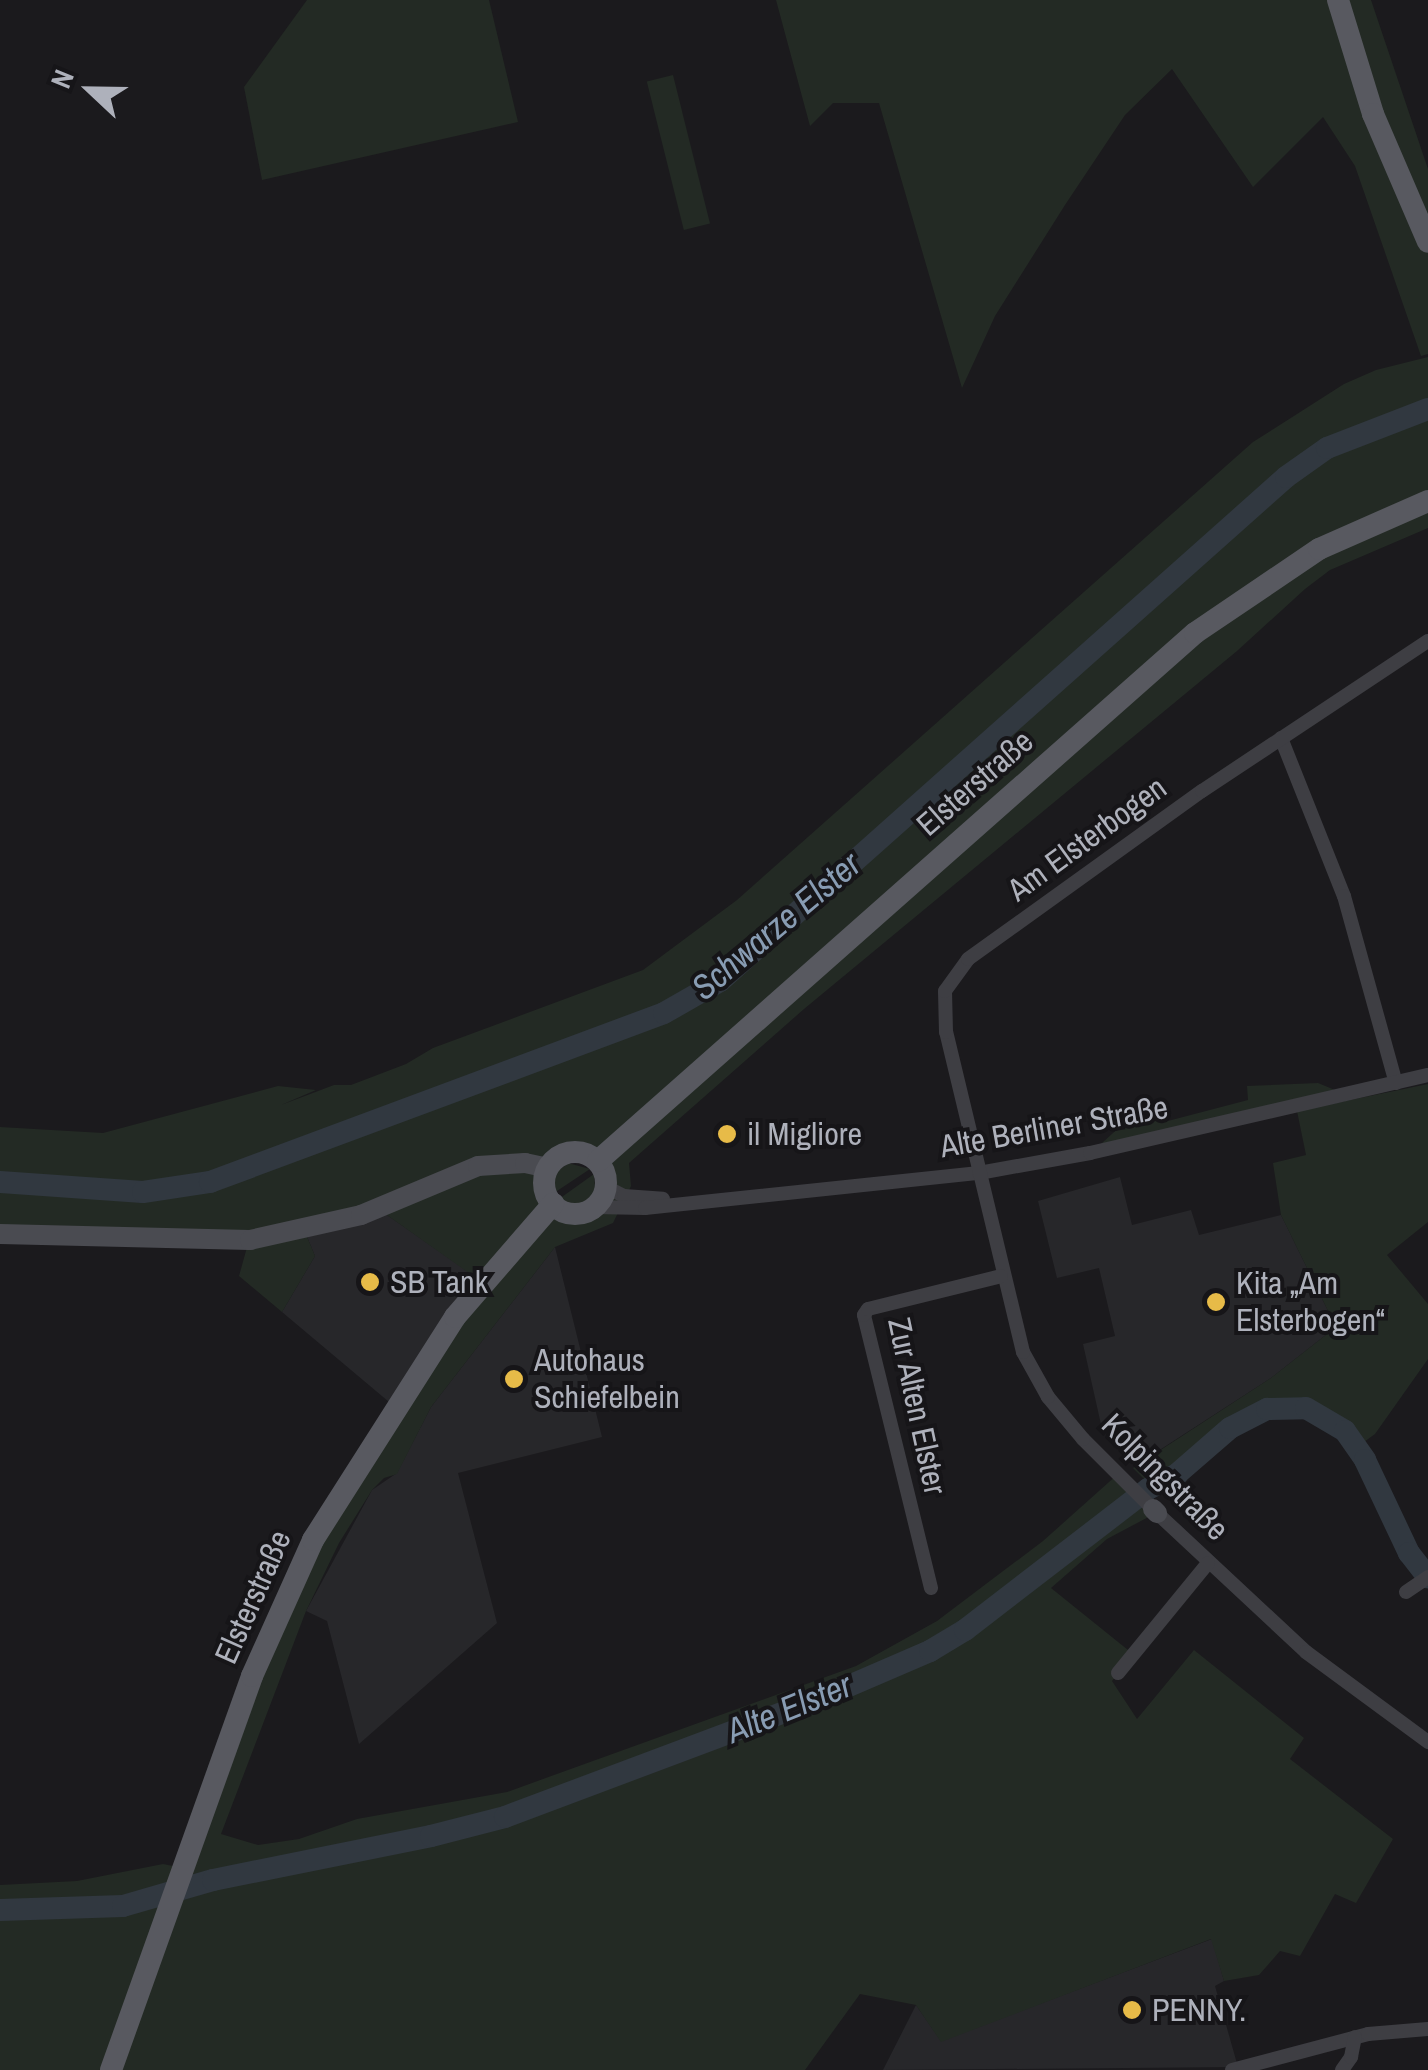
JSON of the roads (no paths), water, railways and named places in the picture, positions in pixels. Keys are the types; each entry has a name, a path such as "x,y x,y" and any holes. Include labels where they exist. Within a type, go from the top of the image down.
{"main road":[{"path":"1338,0 1373,114 1428,242"},
{"name":"Elsterstraße","path":"598,1161 1195,633 1319,550 1428,501"},
{"path":"574,1152 598,1161 600,1197 578,1214 553,1204 545,1187 548,1168 556,1158 574,1152"},
{"path":"0,1234 250,1240 361,1215 478,1166 526,1162 548,1168"},
{"name":"Elsterstraße","path":"111,2070 252,1676 314,1540 455,1318 553,1204"}],"street":[{"name":"Am Elsterbogen","path":"979,1173 944,1018 945,991 954,972 1280,738 1428,641"},
{"path":"1280,738 1344,896 1396,1083"},
{"name":"Alte Berliner Straße","path":"600,1197 626,1210 979,1173 1090,1154 1428,1075"},
{"name":"Kolpingstraße","path":"979,1173 1018,1340 1039,1382 1083,1439 1208,1563 1321,1664 1428,1742"},
{"name":"Alte Berliner Straße","path":"600,1197 684,1201"},
{"name":"Zur Alten Elster","path":"930,1588 864,1316 868,1309 1001,1276"},
{"path":"1118,1672 1208,1563"},
{"path":"1406,1592 1425,1579"},
{"path":"1232,2070 1354,2036 1428,2029"},
{"path":"1342,2070 1351,2057 1354,2036"}],"waterway":[{"name":"Schwarze Elster","path":"0,1182 143,1192 210,1182 664,1013 720,981 1286,477 1327,448 1428,409"},
{"name":"Alte Elster","path":"0,1910 123,1906 213,1880 505,1817 821,1698 930,1651 965,1630 1148,1489 1177,1474 1230,1428 1267,1409 1306,1408 1345,1431 1365,1460 1409,1553 1428,1577"}],"place":[{"name":"il Migliore","path":"727,1134"},
{"name":"SB Tank","path":"370,1282"},
{"name":"Kita „Am Elsterbogen“","path":"1216,1302"},
{"name":"Autohaus Schiefelbein","path":"514,1379"},
{"name":"PENNY.","path":"1132,2010"}]}
